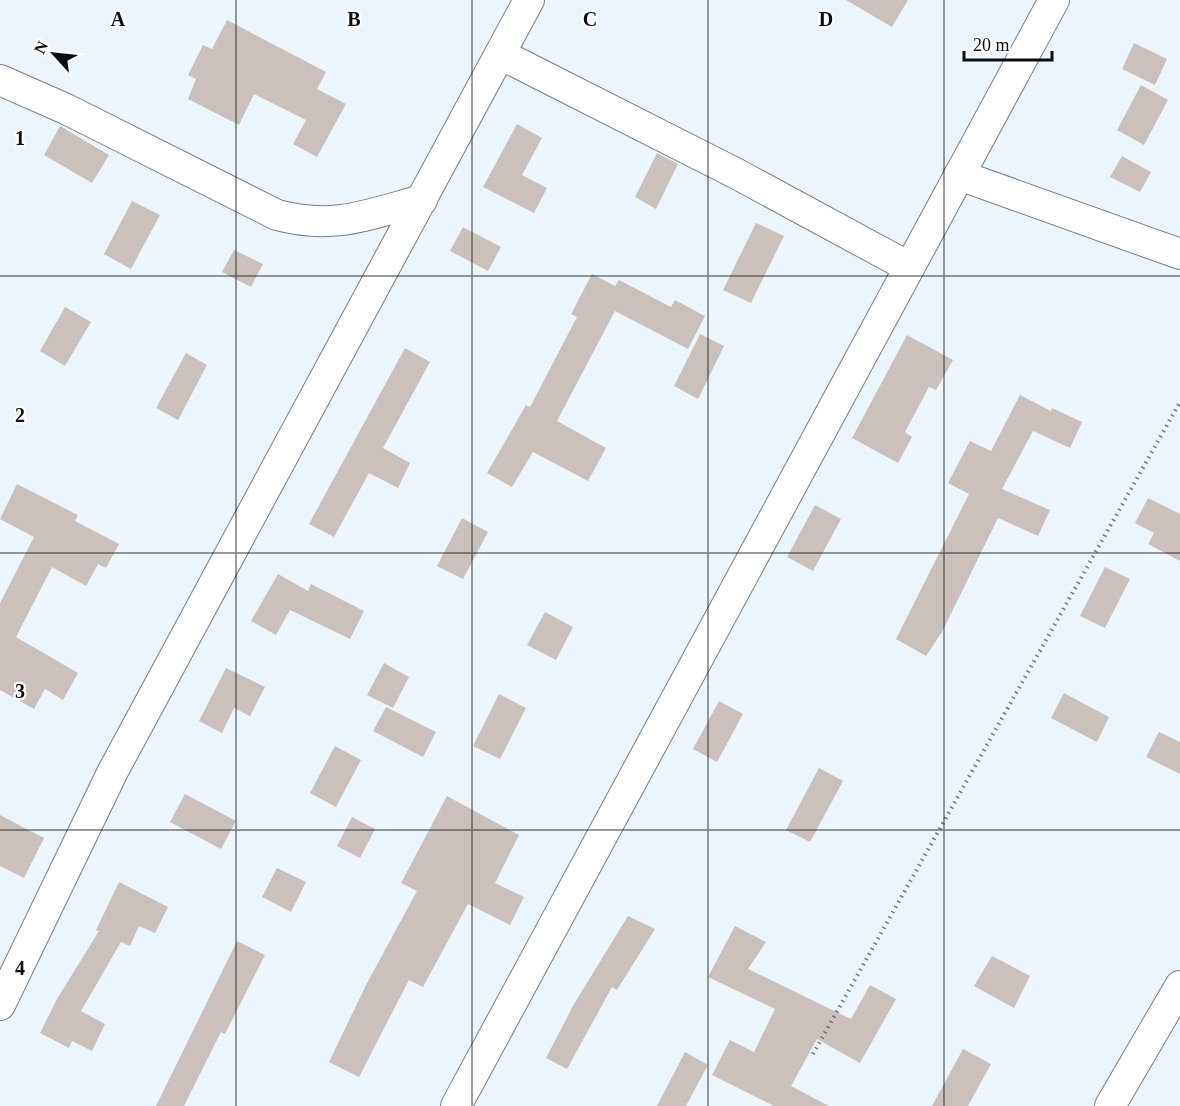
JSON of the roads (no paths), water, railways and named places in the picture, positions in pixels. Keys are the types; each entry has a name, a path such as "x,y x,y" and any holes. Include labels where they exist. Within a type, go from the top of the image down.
{"street":[{"path":"0,1005 112,771 529,0"},
{"path":"456,1106 1054,0"},
{"path":"500,54 737,174 909,267"},
{"path":"0,80 66,109 277,215 304,222 348,221 422,200"},
{"path":"959,175 1180,254"},
{"path":"1110,1106 1180,986"}]}
